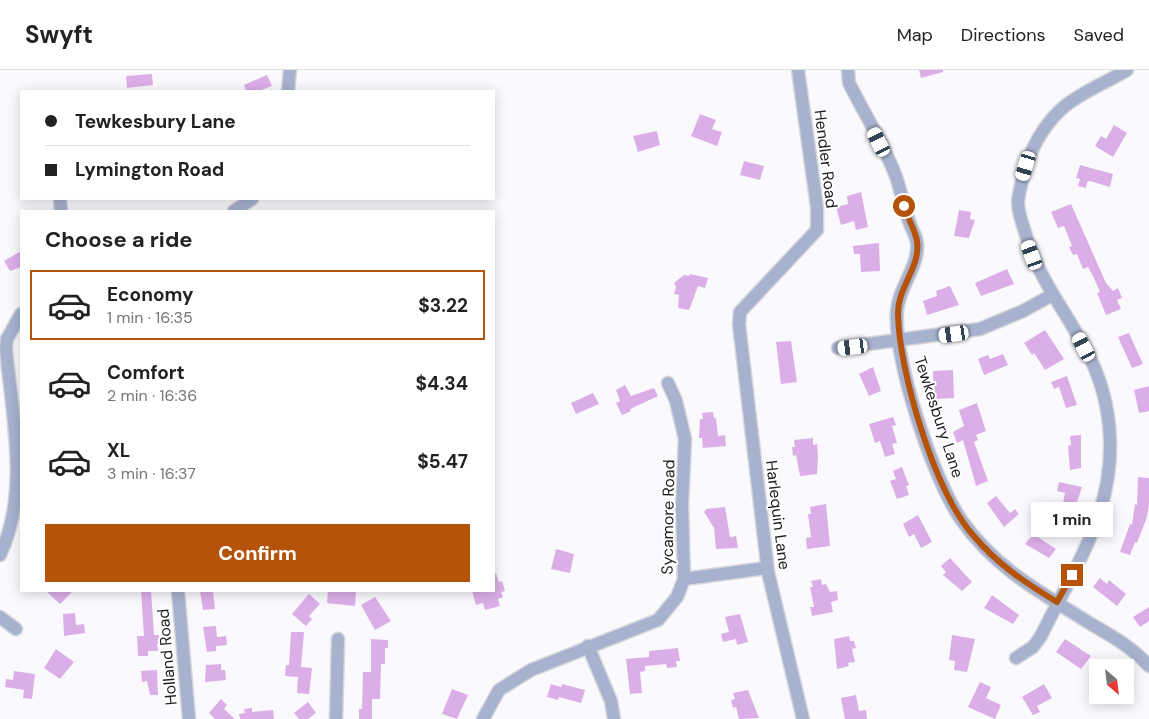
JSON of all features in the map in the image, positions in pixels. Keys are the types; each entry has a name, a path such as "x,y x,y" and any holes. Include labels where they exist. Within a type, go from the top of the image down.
{"street":[{"path":"288,90 290,70"},
{"name":"Hendler Road","path":"740,312 817,230 817,207 798,70"},
{"name":"Tewkesbury Lane","path":"848,70 849,83 895,174 917,241 916,262 908,276 897,310 898,342 906,379 917,415 938,471 961,519 982,546 1010,573 1121,642 1139,655 1149,666"},
{"path":"1016,658 1037,641 1095,529 1107,484 1110,438 1106,406 1097,374 1077,334 1036,268 1018,203 1022,180 1030,153 1043,129 1066,106 1127,70"},
{"path":"236,210 250,200"},
{"path":"838,348 898,342 980,329 1023,311 1052,295"},
{"name":"Harlequin Lane","path":"740,312 739,324 767,568 803,719"},
{"path":"0,555 12,520 17,495 17,460 4,338 20,315"},
{"name":"Sycamore Road","path":"483,719 499,690 531,670 658,620 677,597 684,579 682,505 685,439 676,401 668,383"},
{"path":"684,579 767,568"},
{"name":"Holland Road","path":"178,592 189,719"},
{"path":"0,617 16,629"},
{"path":"336,719 338,639"},
{"path":"588,646 610,701 614,719"}],"building":[{"path":"919,70 943,70 943,72 921,78"},
{"path":"152,74 153,85 127,88 126,76"},
{"path":"267,75 272,86 262,90 246,90 244,85"},
{"path":"700,114 716,120 712,129 722,132 717,146 691,136"},
{"path":"1114,125 1127,133 1113,157 1095,146 1101,136 1106,139"},
{"path":"657,131 660,145 638,152 633,136"},
{"path":"744,161 764,166 760,180 740,175"},
{"path":"1080,165 1113,174 1110,187 1090,181 1087,182 1086,188 1078,186 1080,179 1076,178"},
{"path":"861,192 868,227 856,230 854,221 841,225 836,207 848,204 847,196"},
{"path":"1071,204 1106,283 1113,291 1118,288 1122,298 1117,300 1121,309 1106,315 1097,293 1100,292 1093,276 1088,267 1083,269 1077,254 1073,255 1069,247 1072,246 1064,226 1058,228 1051,212"},
{"path":"959,210 971,212 970,219 975,220 969,238 954,236"},
{"path":"879,243 880,271 861,272 860,254 854,254 853,246"},
{"path":"20,252 20,267 10,271 4,261"},
{"path":"1007,269 1014,284 981,296 975,283"},
{"path":"690,274 708,278 705,288 698,286 689,310 678,308 679,295 674,294 676,287 674,283 684,275 689,276"},
{"path":"950,286 959,305 927,315 923,301 937,296 936,291"},
{"path":"1045,330 1064,359 1045,370 1034,353 1032,355 1024,343"},
{"path":"1129,333 1143,364 1132,368 1118,337"},
{"path":"791,341 797,382 781,384 776,342"},
{"path":"1003,354 1008,365 984,375 978,359 988,355 990,359"},
{"path":"873,367 881,391 869,396 859,374"},
{"path":"953,370 954,398 934,399 933,371"},
{"path":"1067,376 1077,405 1066,408 1059,387 1054,389 1051,382"},
{"path":"625,385 631,396 654,388 658,396 630,409 631,411 622,415 616,403 620,401 616,390"},
{"path":"1149,386 1149,411 1139,413 1134,390"},
{"path":"593,393 599,404 576,414 571,403"},
{"path":"977,403 986,431 976,435 978,440 974,442 988,481 976,486 963,440 957,443 953,432 964,426 959,410"},
{"path":"713,412 714,418 716,418 718,436 725,435 726,446 703,448 702,438 699,438 700,419 703,419 702,413"},
{"path":"893,417 896,425 892,426 897,443 892,444 895,454 885,457 880,441 875,443 869,424"},
{"path":"1081,435 1081,468 1070,470 1068,446 1071,445 1070,436"},
{"path":"813,438 813,445 817,444 817,474 800,476 796,455 793,456 792,447 795,447 794,440"},
{"path":"902,467 909,485 906,486 909,495 897,499 890,481 896,479 893,471"},
{"path":"1138,477 1149,478 1149,504 1147,517 1130,555 1120,552 1130,524 1132,525 1135,504 1137,505"},
{"path":"1059,482 1082,487 1074,511 1062,508 1065,493 1057,491"},
{"path":"996,496 1010,513 1015,509 1019,514 1004,527 987,503"},
{"path":"826,504 830,546 807,549 806,538 811,537 808,514 811,514 810,507"},
{"path":"725,507 730,537 736,536 738,548 716,549 714,528 704,512 706,509"},
{"path":"918,515 932,542 921,548 914,534 909,537 903,524"},
{"path":"1033,534 1056,549 1049,558 1025,544"},
{"path":"556,549 574,554 570,573 551,569"},
{"path":"950,558 972,582 962,591 943,575 946,572 941,566"},
{"path":"495,574 499,582 502,581 505,591 501,592 503,597 498,599 500,606 485,610 483,603 476,605 472,592 495,592"},
{"path":"1100,578 1107,584 1109,580 1126,594 1117,606 1093,587"},
{"path":"821,579 822,585 826,584 830,592 837,591 838,600 831,602 833,612 812,616 810,607 814,607 810,587 813,587 811,581"},
{"path":"47,592 72,592 60,604"},
{"path":"141,592 151,592 154,635 159,635 158,651 148,651 148,656 138,656 137,636 144,636"},
{"path":"200,592 213,592 215,609 203,610"},
{"path":"328,592 356,592 355,606 327,603"},
{"path":"309,594 320,604 309,616 312,619 306,626 292,614"},
{"path":"992,595 1019,615 1013,624 984,608"},
{"path":"375,597 391,621 375,630 361,605"},
{"path":"1149,607 1149,621 1140,627 1133,617"},
{"path":"75,613 76,625 84,624 85,633 64,636 63,614"},
{"path":"740,614 748,642 737,645 736,639 723,642 721,634 729,632 725,617"},
{"path":"216,626 217,637 226,636 227,645 216,646 216,651 207,652 203,627"},
{"path":"291,632 304,632 301,667 312,668 309,694 297,693 298,677 285,676 286,665 289,665"},
{"path":"952,635 975,639 967,672 954,670 955,661 949,660"},
{"path":"849,636 850,641 854,641 856,648 852,649 855,662 848,663 849,666 837,669 834,639"},
{"path":"371,639 388,640 388,648 385,648 385,664 381,664 380,699 372,699 372,719 359,719 359,709 362,709 363,672 371,672"},
{"path":"1065,639 1091,656 1081,669 1056,652"},
{"path":"678,648 680,661 676,661 677,667 667,668 666,664 645,666 645,671 640,672 642,693 630,694 626,659 649,657 649,651"},
{"path":"56,649 74,662 60,679 44,668"},
{"path":"221,664 221,670 225,670 226,680 205,682 206,665"},
{"path":"157,670 158,695 150,695 147,681 142,682 141,671"},
{"path":"14,671 35,674 32,699 23,698 24,690 5,687 6,679 13,680"},
{"path":"980,682 991,687 986,698 1001,705 995,719 968,707"},
{"path":"551,684 561,687 562,684 585,690 581,703 559,697 558,700 547,697"},
{"path":"1044,684 1052,698 1037,706 1040,712 1033,715 1022,697"},
{"path":"452,689 468,695 457,719 442,714"},
{"path":"748,690 759,718 739,719 736,707 733,708 731,700 735,699 733,693"},
{"path":"856,695 859,711 866,710 867,719 845,719 841,698"},
{"path":"221,699 227,705 224,709 235,719 215,719 209,713"},
{"path":"308,702 316,713 308,719 299,719 294,713"},
{"path":"252,708 252,712 273,710 274,719 240,719 239,714 245,713 244,709"}],"route":[{"path":"904,206 917,241 916,262 904,285 897,310 898,342 906,379 917,415 944,487 952,504 970,532 1010,573 1057,602 1072,575"}]}
